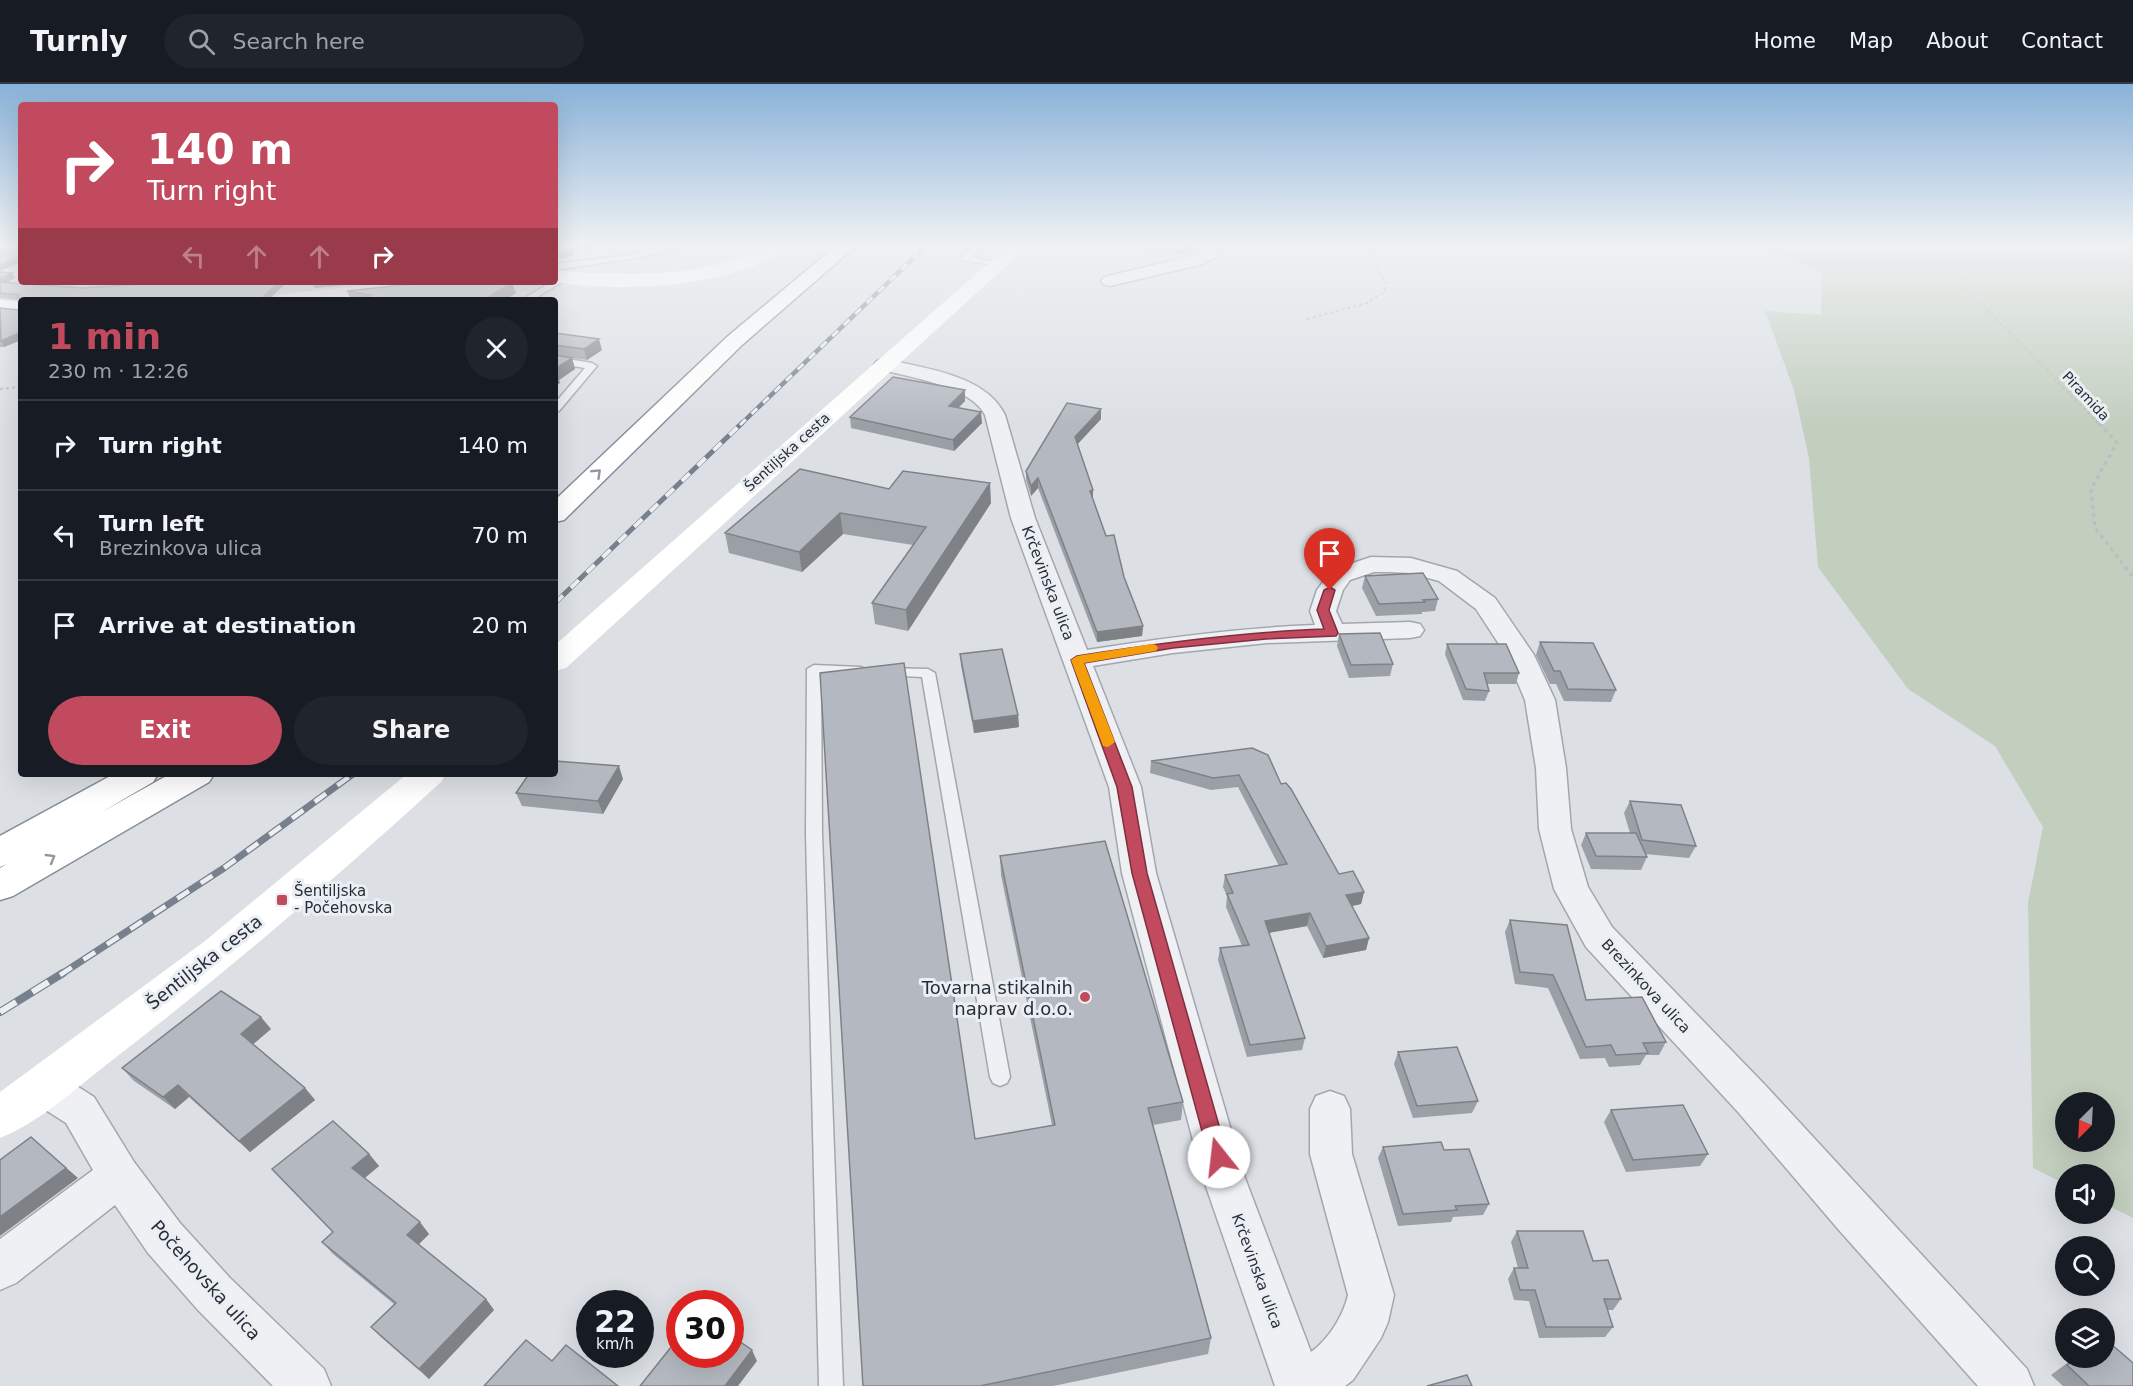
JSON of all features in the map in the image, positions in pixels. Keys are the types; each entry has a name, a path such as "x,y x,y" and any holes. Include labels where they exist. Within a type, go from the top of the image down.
{"main road":[{"path":"605,436 747,305"},
{"path":"558,511 708,364 774,305"},
{"name":"Šentiljska cesta","path":"558,658 953,305"},
{"path":"0,306 18,308"},
{"path":"0,854 136,777"},
{"path":"0,886 192,777"},
{"name":"Šentiljska cesta","path":"0,1118 44,1087 282,900 426,777"}],"street":[{"name":"Krčevinska ulica","path":"884,365 949,383 977,394 989,403 995,415 1023,518 1125,787 1139,873 1224,1178 1299,1386"},
{"name":"Brezinkova ulica","path":"1332,633 1323,610 1330,590 1341,575 1371,565 1411,566 1448,576 1486,604 1520,655 1540,700 1551,768 1555,829 1571,889 1599,937 1752,1099 2010,1386"},
{"path":"1077,660 1173,645 1266,635 1410,630"},
{"name":"Počehovska ulica","path":"44,1087 80,1110 119,1176 164,1238 214,1294 307,1386"},
{"path":"1305,1386 1336,1363 1365,1322 1371,1295 1331,1154 1330,1109"},
{"path":"0,1268 119,1176"}],"lane":[{"path":"558,360 592,366 558,406"},
{"path":"831,1386 814,834 814,669 928,673 1000,1077"}],"path":[{"path":"1307,319 1328,311 1365,305"},
{"name":"Piramida","path":"1983,305 2116,443 2091,489 2095,528 2132,575"},
{"path":"0,389 18,387"}],"green space":[{"path":"1821,305 2133,305 2133,1218 2115,1209 2115,1164 2055,1164 2055,1179 2033,1168 2028,903 2043,827 1995,746 1908,689 1818,567 1809,458 1794,390 1765,311 1821,315"}],"building":[{"path":"0,308 18,310 18,333 1,341"},
{"path":"558,333 599,339 584,349 558,345"},
{"path":"558,356 572,358 558,367"},
{"path":"893,377 965,390 949,406 981,412 953,440 850,417"},
{"path":"1067,403 1101,409 1075,437 1093,490 1090,491 1106,536 1114,535 1124,577 1143,626 1097,632 1038,478 1031,486 1026,471"},
{"path":"800,469 889,489 903,471 990,483 906,610 872,603 926,527 840,513 799,552 725,533"},
{"path":"1423,573 1438,599 1423,600 1425,602 1379,604 1365,576"},
{"path":"1380,633 1393,664 1351,665 1339,634"},
{"path":"1540,642 1593,643 1616,690 1568,689 1560,671 1554,671"},
{"path":"1447,644 1506,644 1519,673 1484,673 1489,691 1466,689"},
{"path":"1002,649 1018,715 973,721 960,654"},
{"name":"Tovarna stikalnih naprav d.o.o.","path":"904,663 975,1139 1055,1125 1000,856 1105,841 1183,1102 1148,1108 1211,1338 980,1386 863,1386 820,673"},
{"path":"1252,748 1268,755 1281,784 1286,783 1291,789 1339,874 1353,871 1364,892 1346,895 1369,938 1326,946 1310,913 1265,921 1305,1038 1250,1045 1220,948 1249,945 1227,894 1233,893 1225,875 1287,864 1239,775 1213,778 1151,761"},
{"path":"558,761 619,766 598,801 516,793 527,777 558,777"},
{"path":"1630,801 1681,805 1696,846 1642,840"},
{"path":"1586,833 1636,833 1647,857 1596,856"},
{"path":"1510,920 1567,925 1586,1000 1642,997 1666,1042 1643,1043 1648,1053 1616,1055 1611,1045 1586,1047 1553,975 1520,972"},
{"path":"221,991 261,1017 241,1034 305,1088 239,1141 178,1085 163,1097 122,1068"},
{"path":"1457,1047 1478,1101 1417,1106 1398,1052"},
{"path":"1683,1105 1708,1154 1633,1160 1611,1110"},
{"path":"333,1121 369,1154 352,1168 420,1222 407,1235 486,1299 419,1369 371,1327 396,1303 322,1242 333,1232 272,1169"},
{"path":"31,1137 66,1168 0,1217 0,1160"},
{"path":"1441,1142 1444,1150 1469,1149 1489,1204 1455,1206 1457,1210 1403,1214 1383,1147"},
{"path":"1517,1231 1583,1231 1593,1261 1608,1260 1621,1299 1604,1299 1613,1327 1546,1327 1535,1290 1520,1290 1514,1268 1528,1268"},
{"path":"526,1340 552,1361 566,1345 576,1353 576,1368 595,1368 618,1386 484,1386"},
{"path":"744,1345 752,1350 744,1361"},
{"path":"2115,1347 2133,1363 2133,1386 2089,1386 2070,1368 2115,1368"},
{"path":"666,1354 666,1368 738,1368 725,1386 640,1386"},
{"path":"1467,1375 1472,1386 1427,1386"}],"railway":[{"path":"740,425 865,305"},
{"path":"558,600 742,423"},
{"path":"60,975 224,868 349,777"},
{"path":"0,1012 63,973"}],"slow traffic":[{"path":"1108,742 1077,660 1152,648"}],"place":[{"name":"Šentiljska - Počehovska","path":"282,900"},
{"name":"Tovarna stikalnih naprav d.o.o.","path":"1085,997"}],"route":[{"path":"1219,1157 1139,873 1125,787 1077,660 1173,645 1266,635 1332,633 1323,610 1330,590"}]}
